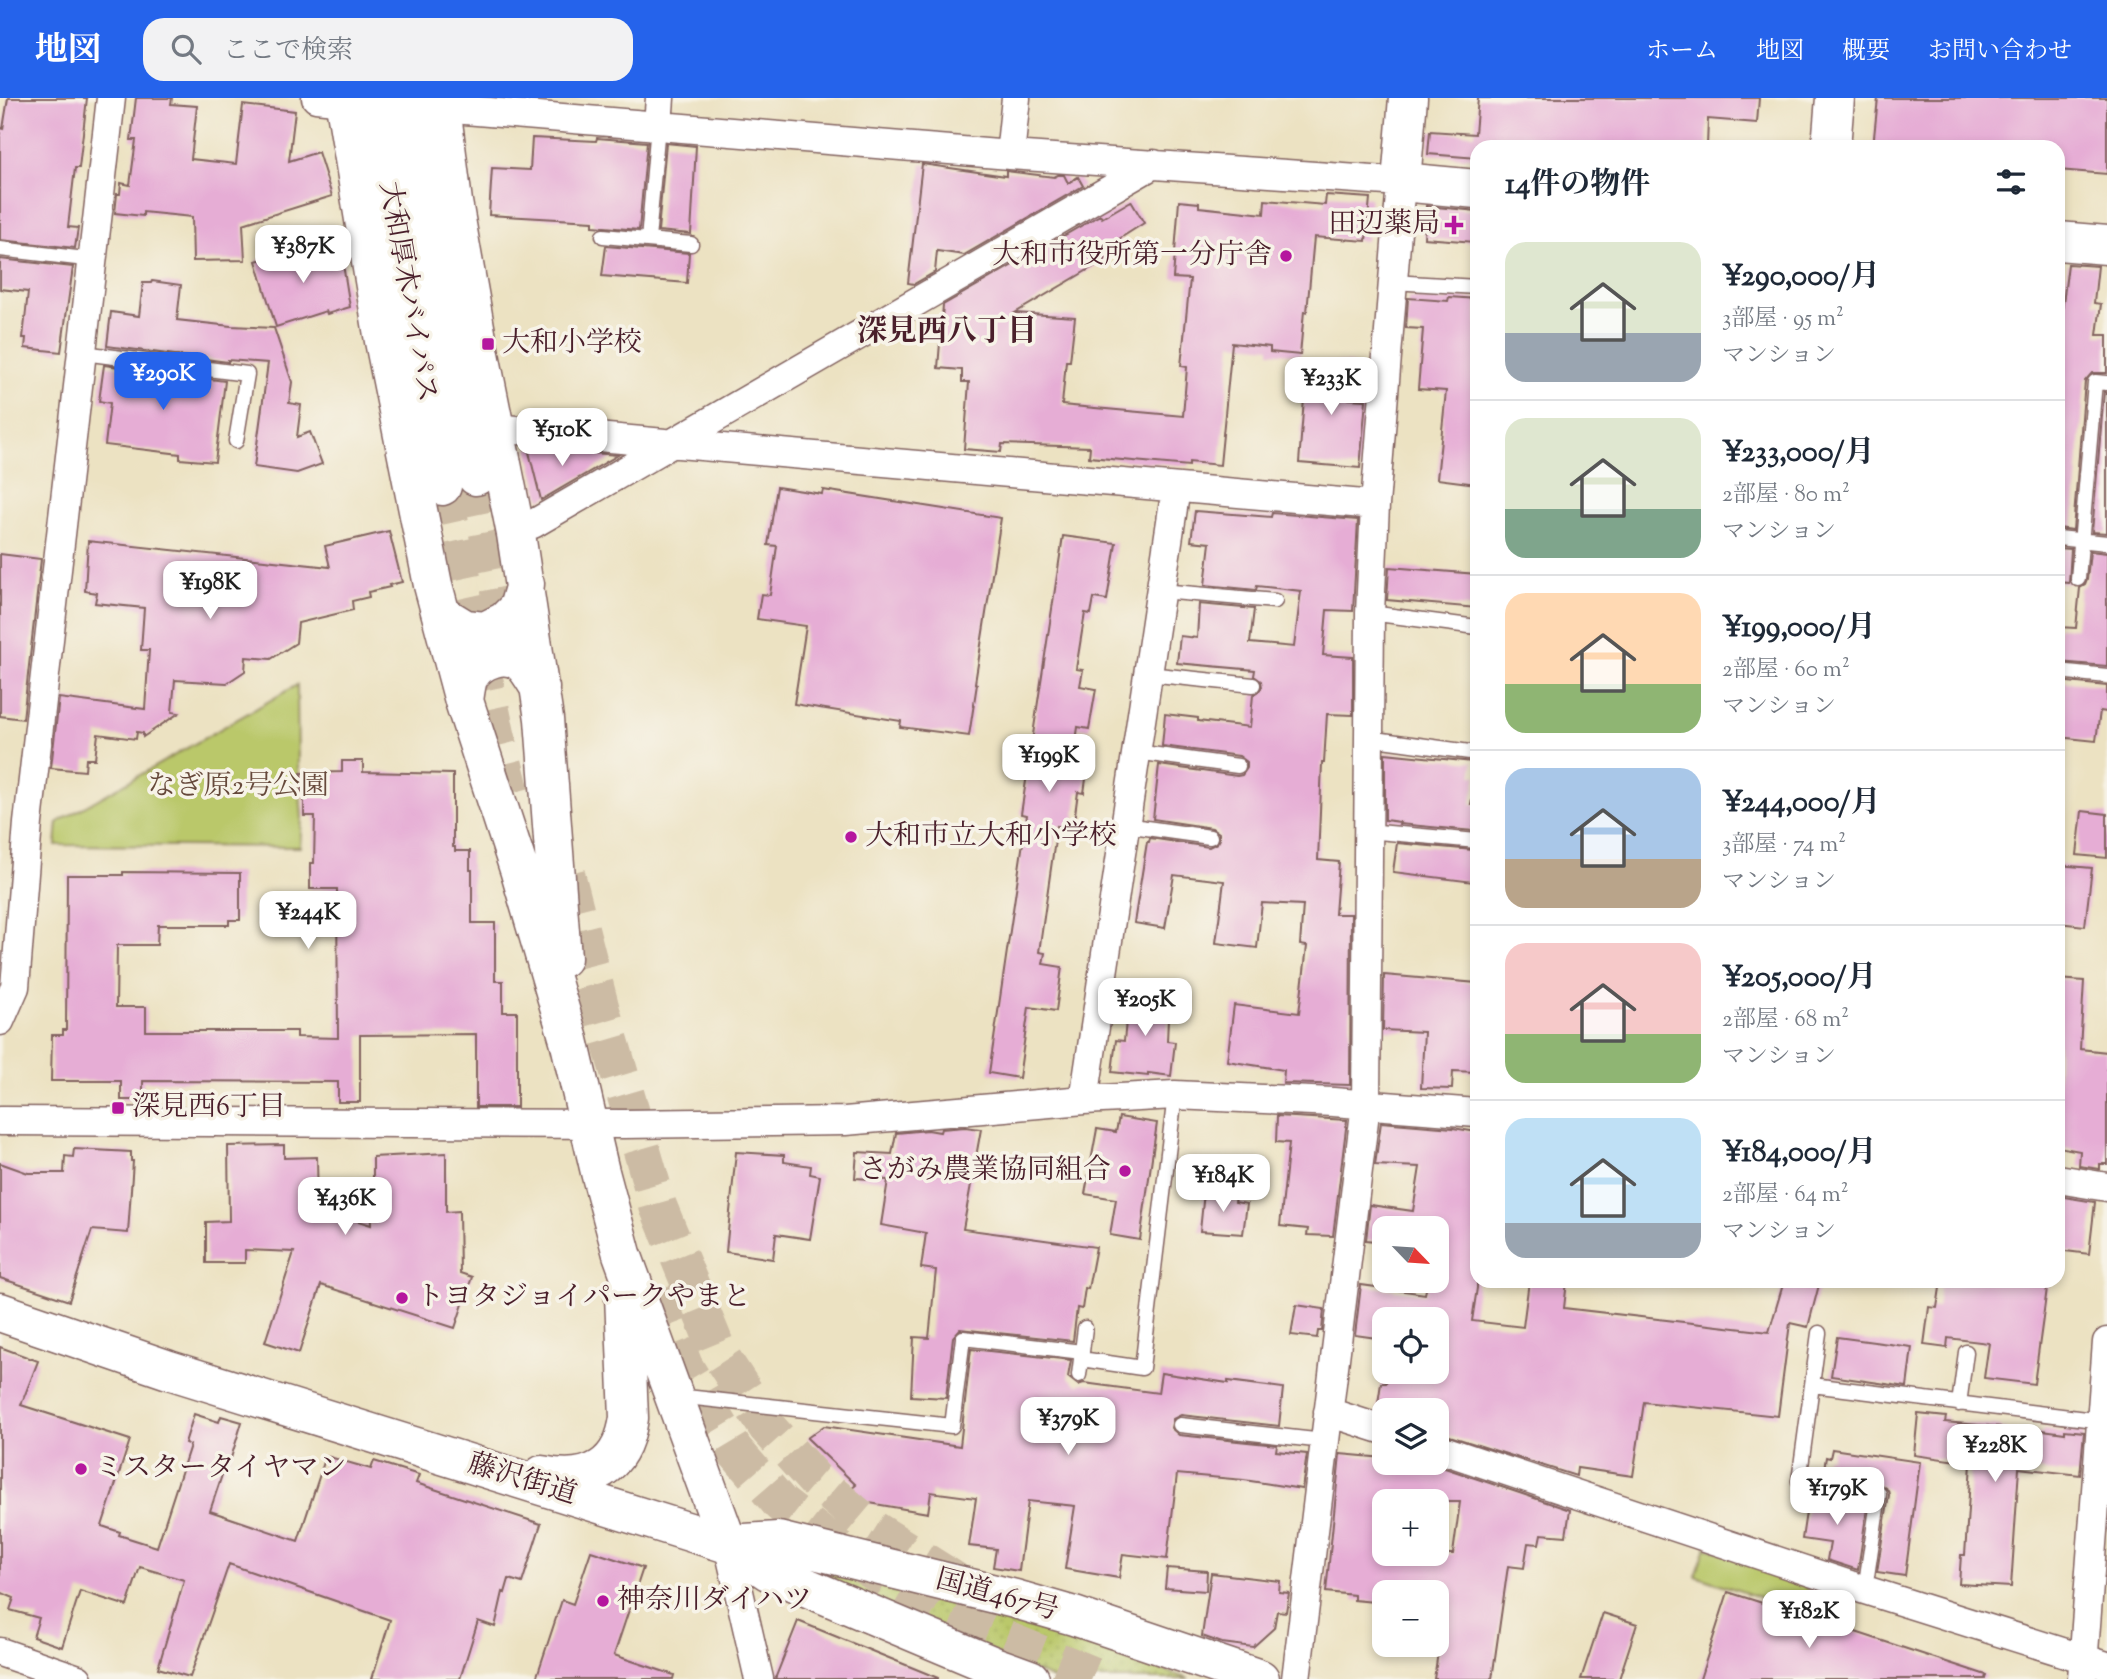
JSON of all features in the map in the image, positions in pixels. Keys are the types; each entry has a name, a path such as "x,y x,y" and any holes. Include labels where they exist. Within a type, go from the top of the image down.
{"main road":[{"path":"1408,98 1401,182 1470,188"},
{"path":"1832,140 1835,98"},
{"path":"345,99 384,341 433,584 464,701 519,869 569,1040 622,1254 728,1544"},
{"name":"大和厚木バイパス","path":"345,99 394,231 459,481 447,337 424,198 430,101"},
{"path":"430,101 453,202 525,584 544,719 569,1040"},
{"path":"2065,242 2107,246"},
{"path":"442,615 466,629 485,631 505,621 519,608 525,584"},
{"path":"464,701 468,679 477,666 489,659 515,659 523,664 540,688"},
{"path":"417,1447 549,1476 578,1477 599,1471 615,1458 626,1437 629,1418 622,1254"},
{"name":"藤沢街道","path":"0,1312 169,1370 728,1544 768,1571 1030,1679"},
{"name":"国道467号","path":"728,1544 778,1541 1015,1599 1074,1616 1259,1679"}],"street":[{"path":"0,1021 29,823 111,98"},
{"path":"1010,155 1016,98"},
{"path":"430,101 659,111 1010,155 1401,182 1375,505 1370,614 1366,1104 1296,1679"},
{"path":"533,524 1154,164"},
{"path":"495,428 1375,505"},
{"path":"1084,1100 1176,488"},
{"path":"0,1121 845,1121 1084,1100 1175,1096 1366,1104 1470,1112"},
{"path":"2065,1180 2107,1187"},
{"path":"1449,1452 2091,1668 2107,1342"},
{"path":"1328,1412 1372,1426"},
{"path":"728,1544 758,1679"},
{"path":"0,1652 78,1679"}],"lane":[{"path":"648,240 659,111"},
{"path":"603,236 691,244"},
{"path":"0,249 94,260"},
{"path":"1392,282 1470,287"},
{"path":"83,352 247,374 236,441"},
{"path":"2078,579 2095,382 2107,383"},
{"path":"2065,539 2107,544"},
{"path":"1161,591 1275,601"},
{"path":"1370,614 1470,626"},
{"path":"2065,672 2107,676"},
{"path":"1148,674 1254,685"},
{"path":"1368,738 1470,752"},
{"path":"1136,752 1238,766"},
{"path":"1125,825 1210,837"},
{"path":"1367,831 1470,840"},
{"path":"672,1395 952,1426 963,1338 1142,1368 1175,1096"},
{"path":"1079,1375 1086,1328"},
{"path":"1819,1333 1799,1481 1879,1494 1865,1590"},
{"path":"1959,1404 1966,1352"},
{"path":"1812,1385 2102,1421"},
{"path":"1180,1425 1324,1441"}],"green space":[{"name":"なぎ原2号公園","path":"297,685 302,818 300,847 56,845 58,822"},
{"path":"1706,1547 1810,1581 1800,1611 1696,1576"},
{"path":"766,1553 993,1607 1189,1679 1053,1679"}],"building":[{"path":"8,98 87,98 79,168 75,168 68,227 78,228 75,248 0,240 0,128 3,129"},
{"path":"136,98 172,98 171,104 197,106 191,159 236,164 243,105 295,111 289,161 318,152 332,196 243,224 245,260 193,261 192,217 143,212 143,216 115,213 121,183 130,185 136,140 131,140"},
{"path":"1478,98 1759,98 1757,123 1708,119 1707,140 1470,140 1470,157 1428,154 1430,131 1475,134"},
{"path":"1878,98 2107,98 2107,174 2065,171 2065,140 1874,140"},
{"path":"532,138 596,141 597,138 647,142 639,230 593,226 593,221 489,215 492,168 530,170"},
{"path":"666,143 696,146 691,234 658,231"},
{"path":"922,164 1006,176 1006,171 1054,177 1064,175 1068,183 1078,177 1083,186 964,255 937,251 935,272 914,284 908,283"},
{"path":"1326,195 1370,198 1366,241 1314,237 1300,355 1270,352 1270,347 1232,343 1220,465 1189,462 1189,466 1089,457 1090,447 1002,444 1001,452 964,449 969,382 962,382 962,370 938,368 943,305 1100,215 1102,218 1131,201 1144,223 1119,239 1125,248 1015,313 1075,317 1070,361 1066,361 1062,405 1183,416 1187,367 1181,366 1190,279 1173,278 1179,201 1199,203 1199,207 1264,214 1265,200 1325,205"},
{"path":"1426,206 1470,210 1470,242 1424,238"},
{"path":"307,245 312,261 341,252 350,307 327,314 326,311 276,327 256,261"},
{"path":"606,246 689,253 687,283 602,276"},
{"path":"0,259 73,267 61,352 25,348 26,338 23,338 28,292 0,289"},
{"path":"2068,264 2098,266 2094,303 2101,304 2097,335 2107,335 2107,373 2092,373 2085,381 2073,530 2065,529 2065,288"},
{"path":"152,281 181,285 177,320 274,328 292,382 289,403 301,405 297,437 310,432 322,464 297,473 254,467 268,363 228,362 107,346 111,312 139,316 143,283"},
{"path":"1449,297 1470,298 1470,483 1437,479 1446,391 1418,389 1423,329 1406,328 1408,298 1448,301"},
{"path":"1307,360 1353,364 1349,399 1366,400 1360,468 1299,463"},
{"path":"104,365 225,381 215,462 180,459 180,454 105,445 110,403 99,401"},
{"path":"2104,392 2107,393 2107,533 2092,532"},
{"path":"528,448 618,455 541,500"},
{"path":"777,487 822,494 823,490 1001,518 969,736 900,727 901,721 794,704 806,626 757,619 761,594 770,595 777,546 768,545"},
{"path":"1195,511 1271,517 1272,513 1358,520 1353,611 1327,610 1323,655 1353,657 1353,715 1327,714 1318,860 1339,862 1335,914 1351,914 1350,1085 1283,1083 1284,1070 1227,1061 1234,1005 1299,1013 1307,946 1300,945 1303,905 1262,903 1257,948 1216,943 1224,881 1174,875 1165,928 1134,923 1147,842 1150,838 1209,847 1219,839 1219,833 1212,828 1153,819 1159,765 1237,776 1242,775 1247,768 1247,762 1239,756 1162,746 1165,714 1250,727 1253,695 1262,687 1261,681 1254,676 1255,670 1177,663 1180,636 1197,638 1199,604 1254,609 1250,643 1294,647 1301,591 1257,586 1256,590 1205,585 1210,543 1191,541"},
{"path":"389,531 402,582 368,592 369,597 352,601 353,610 298,623 296,643 271,659 246,657 245,671 227,683 175,680 172,712 179,713 143,737 143,733 137,732 136,739 98,734 95,759 86,759 85,771 51,768 59,698 145,709 149,650 141,650 144,608 95,603 97,593 85,591 88,541 330,567 325,546"},
{"path":"1063,536 1116,543 1107,600 1094,598 1091,614 1085,613 1076,669 1083,670 1080,686 1096,689 1089,729 1078,727 1072,770 1087,772 1084,793 1078,792 1073,829 1057,826 1039,952 1045,953 1043,964 1062,967 1056,1011 1029,1007 1019,1078 989,1073 1027,815 1021,814"},
{"path":"2065,549 2071,549 2069,583 2065,583"},
{"path":"2090,551 2107,553 2107,666 2065,663 2065,627 2076,628 2080,588 2087,580"},
{"path":"0,554 41,559 23,719 0,716"},
{"path":"1389,567 1470,573 1470,607 1387,600"},
{"path":"2065,682 2107,686 2107,712 2100,711 2096,741 2065,738"},
{"path":"1385,753 1470,762 1470,831 1399,824 1400,822 1385,820"},
{"path":"342,761 363,761 363,772 453,774 453,847 455,851 470,851 472,923 495,923 495,981 503,981 503,1012 517,1012 517,1107 476,1107 476,1034 360,1035 360,1102 338,1102 338,1082 143,1081 143,1100 121,1100 121,1081 51,1081 52,1035 63,1035 63,1030 66,1030 67,875 123,875 123,872 240,873 240,920 229,920 229,925 158,925 157,945 117,945 116,1007 146,1007 146,1031 297,1031 297,1037 338,1038 337,889 310,889 310,863 314,863 315,816 304,816 301,773 342,772"},
{"path":"2082,811 2107,814 2107,858 2077,855"},
{"path":"1397,843 1470,850 1470,882 1393,872"},
{"path":"2065,866 2092,868 2085,926 2065,924"},
{"path":"1384,975 1470,982 1470,1072 1453,1071 1452,1089 1421,1088 1424,1032 1383,1030"},
{"path":"2065,980 2084,981 2080,1049 2107,1052 2107,1164 2100,1164 2100,1169 2079,1166 2080,1151 2065,1148"},
{"path":"1129,993 1169,997 1167,1041 1175,1042 1171,1076 1112,1072 1116,1040 1124,1041"},
{"path":"1277,1116 1347,1120 1333,1236 1307,1235 1308,1229 1280,1226 1289,1143 1276,1142"},
{"path":"1119,1117 1157,1123 1140,1240 1110,1235 1116,1199 1085,1194 1097,1129 1116,1132"},
{"path":"1381,1122 1470,1131 1470,1288 1477,1288 1472,1321 1523,1327 1528,1288 1566,1288 1564,1308 1769,1332 1782,1288 1818,1288 1808,1327 1790,1323 1778,1416 1644,1402 1633,1476 1577,1468 1576,1476 1449,1436 1449,1398 1379,1398 1381,1384 1449,1384 1449,1307 1372,1307 1372,1337 1355,1335 1361,1285 1372,1287 1372,1293 1449,1293 1449,1216 1372,1216 1372,1241 1366,1240 1370,1205 1413,1211 1420,1167 1375,1165"},
{"path":"941,1129 981,1129 963,1229 1096,1247 1088,1289 1085,1288 1082,1309 1077,1308 1073,1341 960,1329 953,1337 946,1398 911,1396 914,1337 929,1338 936,1270 921,1268 926,1233 881,1225 888,1180 855,1178 857,1152 892,1154 896,1133 928,1130 940,1132"},
{"path":"284,1145 284,1158 317,1157 318,1208 371,1225 373,1157 446,1153 446,1212 459,1211 460,1273 472,1277 455,1328 321,1285 299,1353 265,1342 294,1252 245,1250 245,1263 206,1263 206,1222 229,1221 228,1146"},
{"path":"74,1149 131,1152 133,1161 128,1233 92,1230 69,1301 0,1278 0,1163 28,1173 64,1173 65,1156 73,1157"},
{"path":"736,1152 784,1155 784,1162 811,1166 810,1174 820,1176 810,1239 776,1234 773,1259 726,1252"},
{"path":"1204,1192 1237,1193 1235,1202 1247,1204 1243,1234 1200,1231"},
{"path":"2065,1197 2095,1202 2089,1254 2065,1251"},
{"path":"1940,1288 2047,1288 2034,1384 1984,1378 1989,1343 1948,1338 1947,1348 1924,1345 1929,1307 1937,1308"},
{"path":"1296,1305 1324,1309 1322,1331 1318,1331 1317,1338 1291,1335"},
{"path":"1837,1337 1912,1347 1907,1387 1831,1376"},
{"path":"0,1347 38,1361 21,1405 130,1440 102,1526 120,1532 119,1535 157,1547 190,1445 185,1443 194,1414 219,1422 221,1416 242,1422 210,1511 298,1541 326,1456 371,1469 374,1461 419,1475 416,1483 541,1524 522,1583 509,1579 505,1593 503,1592 495,1627 478,1621 460,1679 372,1679 390,1620 229,1564 190,1677 158,1668 184,1580 140,1567 127,1606 80,1591 62,1647 33,1637 39,1618 10,1610 14,1598 0,1592"},
{"path":"971,1349 1071,1360 1068,1377 1078,1385 1084,1383 1158,1393 1161,1373 1283,1388 1279,1426 1181,1415 1173,1419 1171,1428 1179,1435 1277,1445 1276,1451 1307,1454 1302,1489 1177,1474 1167,1559 1123,1554 1119,1578 1065,1569 1075,1506 1028,1501 1019,1571 993,1567 996,1549 969,1546 976,1498 931,1492 928,1513 840,1498 856,1485 807,1438 824,1426 960,1446"},
{"path":"1918,1414 1946,1417 1945,1422 2042,1434 2043,1430 2084,1432 2080,1475 2019,1468 2011,1587 1959,1584 1961,1555 1965,1555 1971,1463 1914,1455"},
{"path":"1832,1449 1920,1462 1905,1576 1877,1572 1888,1490 1881,1485 1823,1475 1826,1457 1830,1458"},
{"path":"1340,1454 1372,1457 1372,1475 1449,1475 1449,1469 1570,1510 1566,1536 1541,1534 1539,1544 1528,1543 1524,1568 1508,1566 1492,1679 1434,1679 1437,1657 1449,1657 1449,1580 1372,1580 1372,1602 1354,1600 1354,1595 1326,1592"},
{"path":"1809,1492 1868,1502 1858,1570 1827,1560 1830,1543 1802,1539"},
{"path":"591,1551 643,1568 614,1655 674,1675 673,1679 536,1679 562,1600 573,1604"},
{"path":"1167,1568 1207,1571 1206,1591 1165,1588"},
{"path":"1211,1573 1280,1581 1279,1592 1289,1593 1286,1612 1277,1611 1274,1628 1253,1647 1222,1643 1202,1636"},
{"path":"1728,1592 1986,1675 1985,1679 1700,1679"},
{"path":"1603,1613 1637,1624 1619,1679 1581,1679"},
{"path":"798,1621 938,1678 938,1679 775,1679"}],"tunnel":[{"path":"476,476 512,648"},
{"path":"442,486 511,793"},
{"path":"566,874 601,1010 658,1206 718,1352 767,1427 814,1479 873,1529 957,1582"},
{"path":"655,1291 684,1366 734,1450 781,1504 848,1556 950,1617 1102,1679"}],"place":[{"name":"田辺薬局","path":"1454,225"},
{"name":"大和市役所第一分庁舎","path":"1286,256"},
{"name":"大和小学校","path":"488,344"},
{"name":"大和市立大和小学校","path":"851,837"},
{"name":"深見西6丁目","path":"118,1108"},
{"name":"さがみ農業協同組合","path":"1125,1171"},
{"name":"トヨタジョイパークやまと","path":"402,1298"},
{"name":"ミスタータイヤマン","path":"81,1469"},
{"name":"神奈川ダイハツ","path":"603,1601"}],"district":[{"name":"深見西八丁目","path":"947,332"}]}
